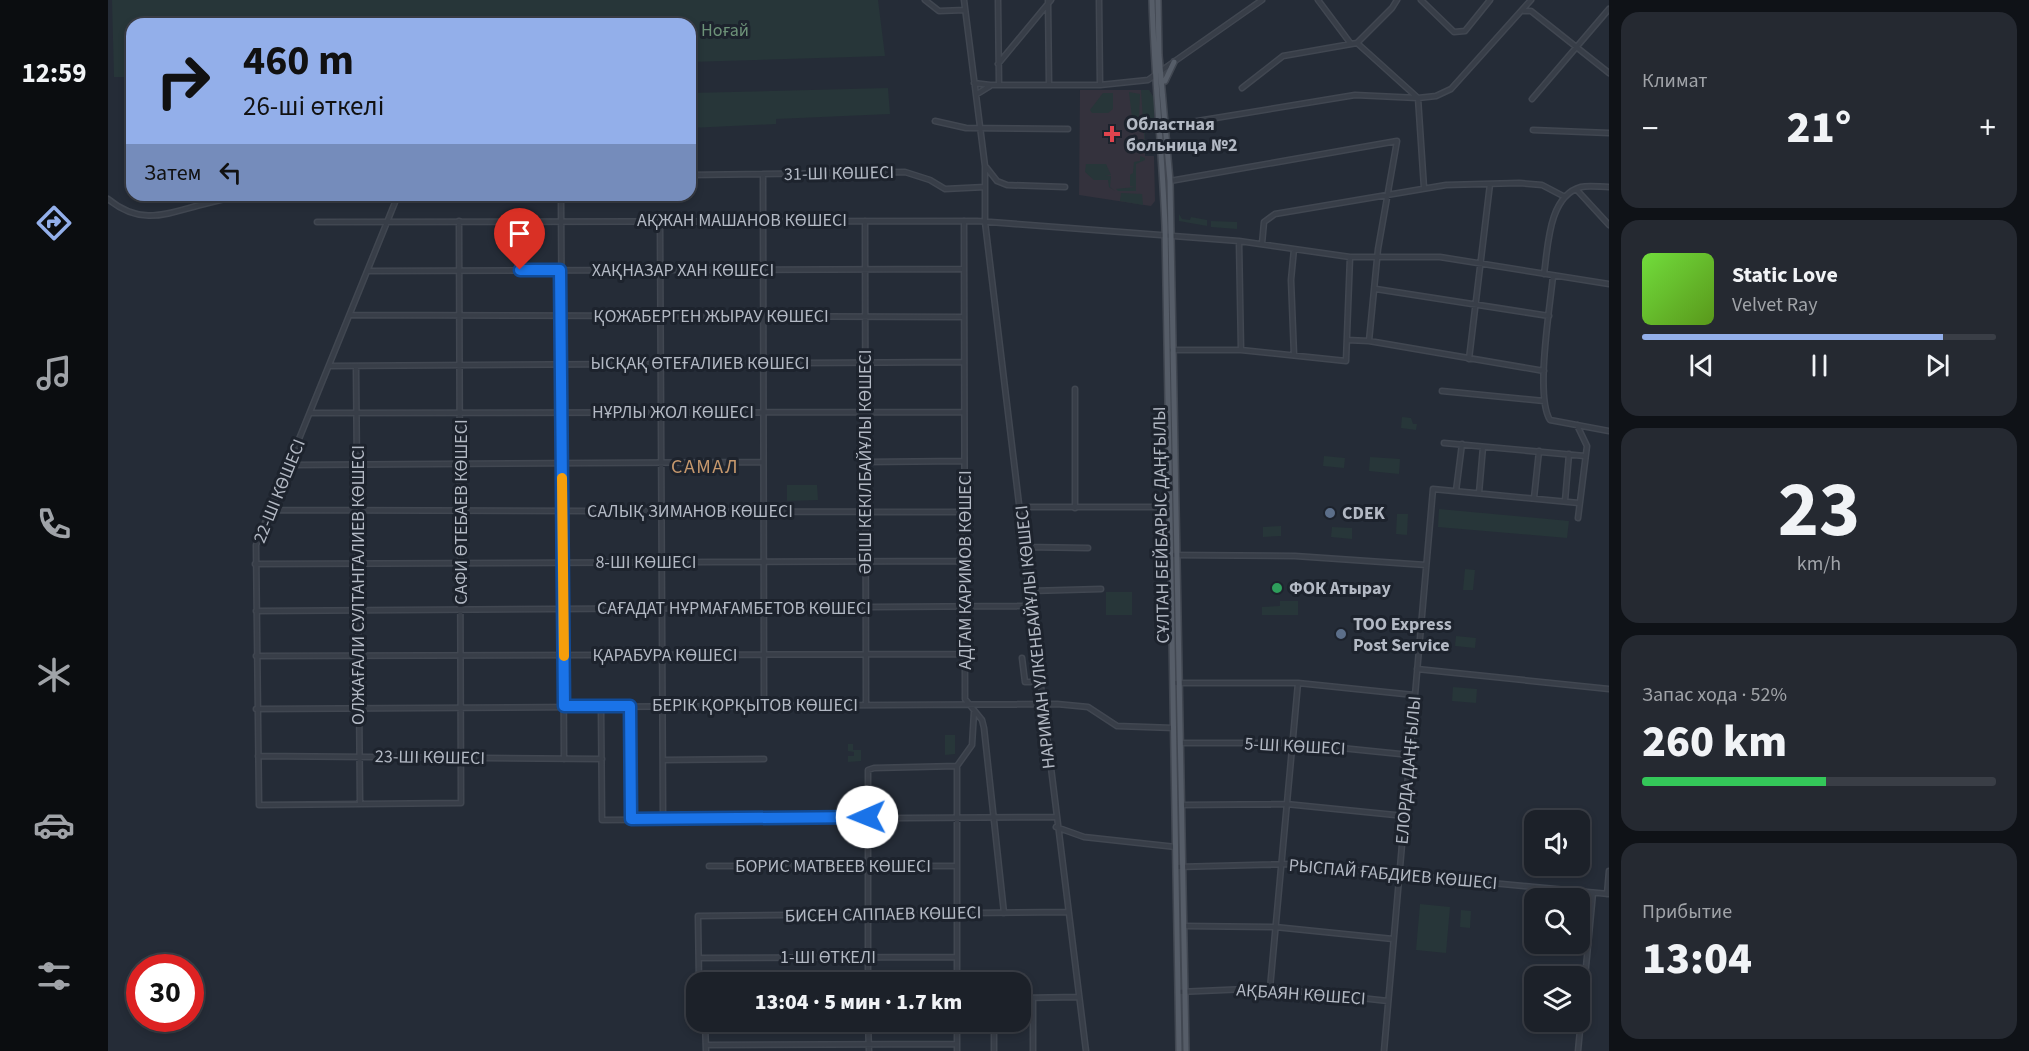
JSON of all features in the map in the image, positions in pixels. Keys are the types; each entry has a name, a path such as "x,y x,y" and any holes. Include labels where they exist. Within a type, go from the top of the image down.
{"main road":[{"name":"СҰЛТАН БЕЙБАРЫС ДАҢҒЫЛЫ","path":"1152,0 1168,234 1176,683 1180,743 1186,1051"},
{"name":"СҰЛТАН БЕЙБАРЫС ДАҢҒЫЛЫ","path":"1158,0 1158,73 1164,92 1170,181 1168,234"},
{"path":"1164,92 1166,74 1174,62"},
{"name":"СҰЛТАН БЕЙБАРЫС ДАҢҒЫЛЫ","path":"1171,350 1170,507 1174,555"},
{"name":"СҰЛТАН БЕЙБАРЫС ДАҢҒЫЛЫ","path":"1176,683 1174,728 1179,1051"}],"street":[{"path":"925,0 939,11 965,10"},
{"name":"НАРИМАН ҮЛКЕНБАЙҰЛЫ КӨШЕСІ","path":"964,0 985,166 985,222 1041,681 1056,827 1086,1051"},
{"path":"998,0 999,85"},
{"path":"1099,0 1100,85"},
{"path":"976,96 978,91 999,85 1100,85 1148,80 1262,0"},
{"path":"1318,0 1354,43 1418,98 1424,188"},
{"path":"1242,88 1283,56 1354,43 1392,8 1397,0"},
{"path":"1421,0 1454,32 1459,33 1465,31 1490,0"},
{"path":"1167,126 1355,95 1418,98 1436,96 1451,89 1531,0"},
{"path":"998,64 1049,1"},
{"path":"1049,1 1049,85"},
{"path":"1532,99 1609,9"},
{"path":"1523,10 1532,11 1609,74"},
{"path":"974,83 990,86"},
{"path":"935,121 966,128 1068,129"},
{"path":"1533,130 1609,134"},
{"path":"1170,181 1397,141 1378,249 1376,289 1369,341"},
{"path":"985,166 997,181"},
{"name":"31-ШІ КӨШЕСІ","path":"696,175 905,172 930,180 945,189 985,185 997,181 1007,185 1065,187"},
{"path":"763,174 764,705"},
{"path":"1469,359 1478,305 1490,184"},
{"path":"1262,244 1264,222 1275,214 1424,188 1490,184 1542,185 1565,197"},
{"path":"1544,274 1551,221 1565,197 1583,186 1609,187"},
{"path":"1576,189 1609,225"},
{"path":"108,199 118,208 138,216 171,215 220,201"},
{"name":"22-ШІ КӨШЕСІ","path":"360,803 259,805 256,709 256,545 396,201"},
{"path":"561,201 564,759"},
{"path":"660,219 664,655 663,819"},
{"name":"АҚЖАН МАШАНОВ КӨШЕСІ","path":"317,222 660,219 964,220 1168,234 1239,241 1350,257 1440,257 1609,284"},
{"name":"АДГАМ КАРИМОВ КӨШЕСІ","path":"964,220 962,269 965,699 982,720 984,728 992,819 1004,913"},
{"name":"САФИ ӨТЕБАЕВ КӨШЕСІ","path":"360,803 461,803 459,221"},
{"name":"ӘБІШ КЕКІЛБАЙҰЛЫ КӨШЕСІ","path":"865,221 866,704"},
{"path":"1239,241 1240,350"},
{"path":"1294,249 1292,280 1294,355"},
{"path":"1171,350 1240,350 1346,361 1350,257"},
{"name":"ХАҚНАЗАР ХАН КӨШЕСІ","path":"368,271 962,269"},
{"path":"1553,276 1544,371 1544,401 1550,420 1609,431"},
{"path":"1376,289 1549,316"},
{"name":"ҚОЖАБЕРГЕН ЖЫРАУ КӨШЕСІ","path":"351,315 963,317"},
{"path":"1347,340 1369,341 1544,371"},
{"name":"ЫСҚАҚ ӨТЕҒАЛИЕВ КӨШЕСІ","path":"330,366 963,362"},
{"name":"ОЛЖАҒАЛИ СУЛТАНГАЛИЕВ КӨШЕСІ","path":"356,366 360,803"},
{"path":"1075,389 1075,508"},
{"path":"1442,392 1544,401"},
{"name":"НҰРЛЫ ЖОЛ КӨШЕСІ","path":"310,413 963,412"},
{"path":"1577,425 1587,444 1578,518"},
{"path":"1444,443 1585,456"},
{"path":"1462,444 1456,491 1579,503"},
{"path":"1479,493 1483,447"},
{"path":"1534,498 1539,451"},
{"path":"1565,501 1569,454"},
{"path":"865,462 964,461"},
{"path":"290,465 763,462"},
{"name":"ЕЛОРДА ДАҢҒЫЛЫ","path":"1384,1051 1432,489 1456,491"},
{"path":"1020,507 1170,507"},
{"name":"САЛЫҚ ЗИМАНОВ КӨШЕСІ","path":"272,510 964,512"},
{"path":"1025,548 1088,548"},
{"path":"1174,555 1295,556 1426,565"},
{"name":"8-ШI КӨШЕСI","path":"255,564 965,561"},
{"path":"1030,591 1101,589"},
{"name":"САҒАДАТ НҰРМАҒАМБЕТОВ КӨШЕСІ","path":"256,610 1031,606"},
{"name":"ҚАРАБУРА КӨШЕСІ","path":"256,656 966,654"},
{"path":"1022,658 1025,682 1041,681"},
{"path":"1417,669 1609,688"},
{"path":"1176,683 1298,683 1414,695"},
{"path":"1270,988 1298,683"},
{"name":"БЕРІК ҚОРҚЫТОВ КӨШЕСІ","path":"256,709 1043,704 1088,707 1116,726 1174,728"},
{"path":"601,706 602,820 1055,817"},
{"path":"630,706 631,819"},
{"path":"957,972 957,766 972,745 974,711"},
{"name":"5-ШІ КӨШЕСІ","path":"1180,743 1292,743 1410,755"},
{"name":"23-ШI КӨШЕСI","path":"258,756 602,759"},
{"path":"663,760 764,759"},
{"path":"868,972 867,774 874,768 957,766"},
{"path":"1180,805 1286,804 1404,816"},
{"path":"1056,827 1084,837 1176,847"},
{"name":"РЫСПАЙ ҒАБДИЕВ КӨШЕСІ","path":"1176,867 1281,864 1608,894"},
{"name":"БОРИС МАТВЕЕВ КӨШЕСІ","path":"709,866 956,866"},
{"path":"1608,894 1609,871"},
{"path":"1578,1051 1593,893"},
{"name":"БИСЕН САППАЕВ КӨШЕСІ","path":"699,958 698,916 1068,912"},
{"path":"1184,926 1275,927 1393,939"},
{"name":"1-ШІ ӨТКЕЛІ","path":"699,958 957,957"},
{"path":"699,958 699,972"},
{"name":"АҚБАЯН КӨШЕСІ","path":"1178,992 1270,988 1388,1000"},
{"path":"1033,1051 1033,998 1078,997"},
{"path":"705,1032 706,1051"},
{"path":"868,1032 868,1051"},
{"path":"957,1032 957,1051"},
{"path":"994,1032 994,1051"},
{"path":"706,1045 957,1044"}],"shaded area":[{"name":"Областная больница №2","path":"1080,90 1149,90 1154,98 1154,119 1145,119 1145,156 1154,156 1155,201 1151,206 1079,195"}],"green space":[{"name":"Ноғай","path":"112,0 878,0 885,56 696,62 696,18 126,18 126,77 114,77"},
{"path":"888,88 890,114 776,119 776,124 696,128 696,93"},
{"path":"1141,90 1149,90 1154,98 1154,119 1145,119 1145,149"},
{"path":"1129,92 1140,94 1139,118 1132,117"},
{"path":"1103,93 1113,93 1113,109 1108,113 1092,113 1090,110"},
{"path":"1140,156 1145,160 1136,164 1136,191 1118,191 1116,189 1135,187 1130,186 1130,175 1133,173 1134,162 1140,161"},
{"path":"1086,164 1106,164 1111,175 1105,175 1111,176 1110,187 1115,191 1109,187 1108,180 1094,180 1085,172"},
{"path":"1121,193 1142,194 1143,205 1120,201"},
{"path":"1179,214 1182,219 1190,220 1191,217 1207,220 1207,226 1179,221"},
{"path":"1211,221 1237,222 1237,229 1211,227"},
{"path":"1402,417 1411,418 1413,424 1417,424 1416,430 1401,428"},
{"path":"1324,456 1345,458 1344,468 1323,466"},
{"path":"1370,457 1400,459 1399,474 1369,471"},
{"path":"787,485 817,485 818,500 787,501"},
{"path":"1439,509 1569,521 1567,538 1438,527"},
{"path":"1397,514 1408,514 1407,535 1396,534"},
{"path":"1281,526 1281,536 1263,537 1263,527"},
{"path":"1332,527 1352,528 1352,539 1331,537"},
{"path":"1465,569 1475,570 1473,590 1463,590"},
{"path":"1106,592 1132,592 1132,615 1106,615"},
{"path":"1280,601 1298,601 1298,615 1262,615 1262,607 1280,606"},
{"path":"1456,636 1476,638 1475,648 1455,646"},
{"path":"1453,687 1477,689 1476,703 1452,701"},
{"path":"945,735 955,735 955,754 945,755"},
{"path":"848,744 853,744 853,750 861,750 861,761 848,762 848,756 854,756 854,752 848,751"},
{"path":"1420,904 1450,907 1446,953 1416,950"},
{"path":"1461,910 1471,911 1470,928 1460,927"}],"slow traffic":[{"path":"562,478 564,656"}],"place":[{"name":"Областная больница №2","path":"1112,134"},
{"name":"CDEK","path":"1330,513"},
{"name":"ФОК Атырау","path":"1277,588"},
{"name":"ТОО Express Post Service","path":"1341,634"}],"district":[{"name":"САМАЛ","path":"705,466"}],"route":[{"path":"520,270 560,270 564,706 630,706 631,819 867,817"}]}
